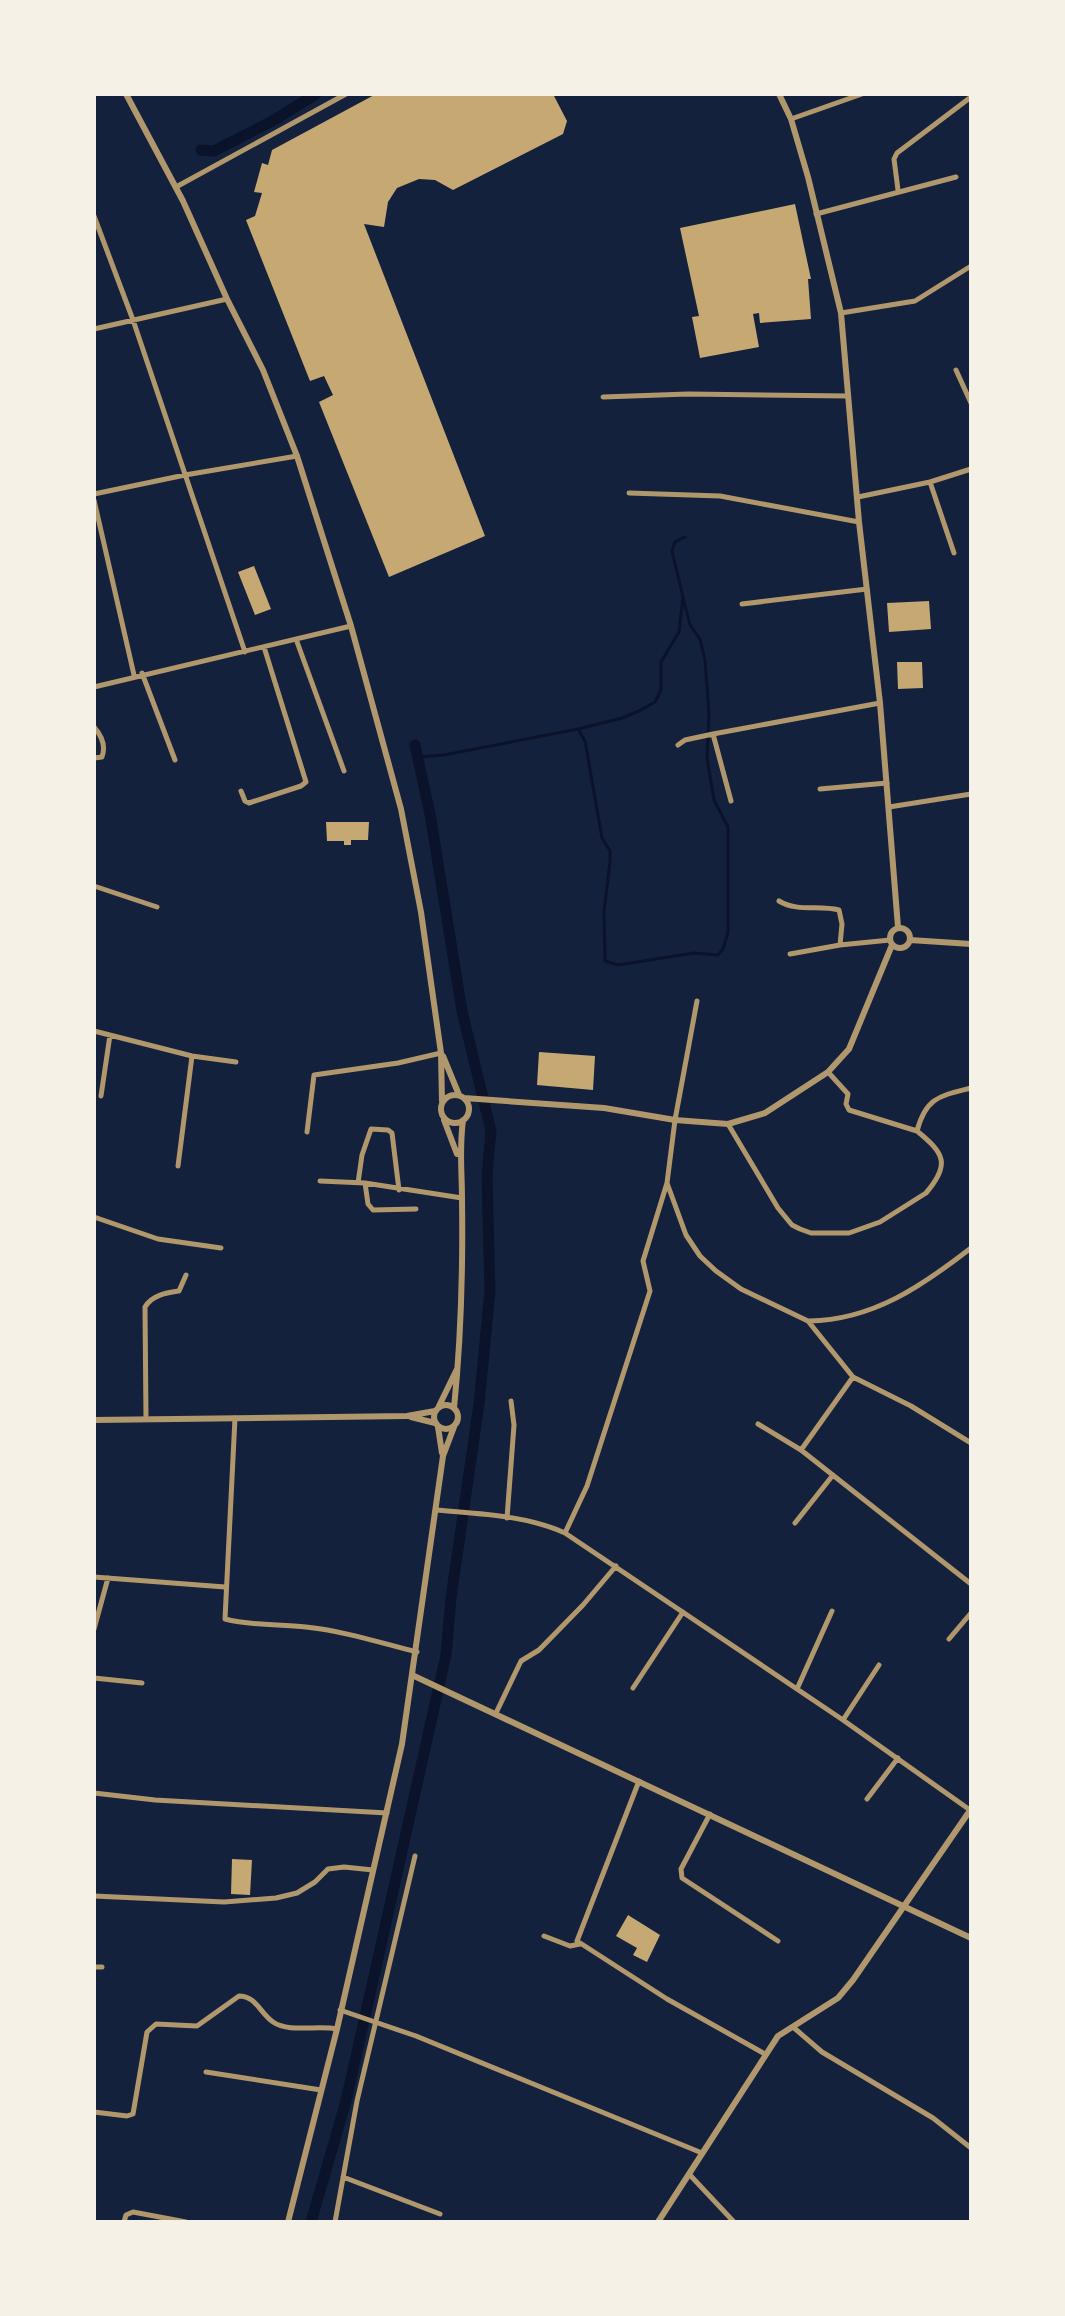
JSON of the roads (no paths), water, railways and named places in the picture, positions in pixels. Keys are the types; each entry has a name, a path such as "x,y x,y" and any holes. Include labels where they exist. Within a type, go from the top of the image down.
{"street":[{"path":"126,94 176,187 263,370 297,456 351,626 401,809 421,912 441,1053 440,1110 459,1157"},
{"path":"176,187 346,94"},
{"path":"779,94 791,119 841,313 859,522 880,703 898,927"},
{"path":"791,119 862,94"},
{"path":"898,190 894,159 897,153 971,97"},
{"path":"816,214 956,177"},
{"path":"94,216 133,320 245,652"},
{"path":"841,313 915,301 971,266"},
{"path":"94,329 227,299"},
{"path":"956,370 971,403"},
{"path":"603,397 688,394 848,396"},
{"path":"175,760 138,674 94,497 185,475 297,456"},
{"path":"858,497 930,482 971,469"},
{"path":"930,482 954,553"},
{"path":"629,493 720,496 859,522"},
{"path":"742,604 868,589"},
{"path":"94,687 138,674 351,626"},
{"path":"296,639 344,771"},
{"path":"241,791 249,803 306,782 264,647"},
{"path":"678,745 701,736 880,703"},
{"path":"94,727 104,751 102,757 94,758"},
{"path":"713,734 731,801"},
{"path":"820,789 887,783"},
{"path":"889,807 971,794"},
{"path":"94,886 157,907"},
{"path":"779,901 797,908 820,906 839,910 842,924 840,945"},
{"path":"442,1101 448,1096 462,1096 498,1102 604,1108 675,1120 728,1124 765,1113 828,1072 849,1049 891,942 891,932 898,927"},
{"path":"898,927 909,932 910,940"},
{"path":"790,954 840,945 891,942 901,948 910,940 971,944"},
{"path":"565,1533 587,1486 650,1291 643,1261 667,1183 697,1001"},
{"path":"94,1031 192,1056 236,1062"},
{"path":"101,1096 110,1035"},
{"path":"288,2222 388,1813 417,1652 443,1456 458,1415 454,1408 462,1313 459,1157 469,1106 441,1053"},
{"path":"307,1132 314,1075 398,1063 441,1053"},
{"path":"178,1166 192,1056"},
{"path":"728,1124 733,1137 784,1217 800,1229 849,1233 880,1222 926,1193 942,1165 941,1154 917,1131 849,1110 846,1104 848,1094 828,1072"},
{"path":"917,1131 931,1101 937,1096 971,1088"},
{"path":"443,1117 451,1123 465,1118 473,1109 498,1102"},
{"path":"399,1190 392,1133 371,1129 362,1155 362,1183 368,1204 373,1210 416,1209"},
{"path":"320,1181 362,1183 462,1198"},
{"path":"667,1183 683,1227 700,1256 741,1289 808,1321 853,1377 911,1406 971,1443"},
{"path":"94,1217 158,1239 221,1248"},
{"path":"808,1321 833,1319 882,1307 971,1248"},
{"path":"146,1419 145,1307 149,1300 179,1291 186,1275"},
{"path":"443,1456 436,1410 458,1366"},
{"path":"801,1450 853,1377"},
{"path":"507,1518 514,1425 511,1401"},
{"path":"94,1420 407,1416 446,1405 454,1408"},
{"path":"407,1416 446,1430 454,1427"},
{"path":"235,1418 223,1616 229,1620 331,1631 417,1652"},
{"path":"758,1424 801,1450 971,1584"},
{"path":"795,1523 833,1475"},
{"path":"436,1510 507,1518 545,1525 565,1533 843,1720 970,1810 838,1998 778,2036 658,2222"},
{"path":"496,1713 521,1661 539,1650 616,1566"},
{"path":"94,1577 225,1587"},
{"path":"94,1629 108,1578"},
{"path":"797,1689 832,1611"},
{"path":"633,1688 683,1612"},
{"path":"949,1639 971,1613"},
{"path":"843,1720 879,1665"},
{"path":"412,1675 971,1938"},
{"path":"94,1678 142,1683"},
{"path":"867,1799 898,1758"},
{"path":"639,1781 577,1937 580,1944 667,1999 765,2054"},
{"path":"94,1793 155,1800 388,1813"},
{"path":"710,1814 681,1869 682,1878 778,1941"},
{"path":"335,2222 373,2023 415,1856"},
{"path":"94,1896 224,1902 276,1898 297,1893 328,1869 373,1870"},
{"path":"544,1936 570,1946 580,1944"},
{"path":"94,1967 102,1967"},
{"path":"94,2112 133,2114 147,2032 156,2024 197,2026 239,1996 244,1996 250,1997 274,2023 287,2027 323,2026 337,2029"},
{"path":"340,2010 416,2036 702,2153"},
{"path":"793,2027 822,2052 933,2118 971,2148"},
{"path":"206,2072 321,2090"},
{"path":"689,2174 734,2222"},
{"path":"343,2177 440,2214"},
{"path":"124,2222 126,2215 133,2212 186,2222"}],"waterway":[{"path":"201,150 214,151 316,94"},
{"path":"683,597 690,625 700,639 705,660 709,713 707,758 714,800 728,827 728,932 718,955 694,953 618,965 605,961 604,911 610,851 602,838 585,741 578,729 622,718 655,702 661,690 661,662 679,632 683,597 672,551 675,542 685,537"},
{"path":"418,757 444,755 578,729"},
{"path":"311,2222 346,2101 446,1655 451,1598 479,1404 490,1291 487,1175 491,1131 462,1011 430,814 415,745"}]}
